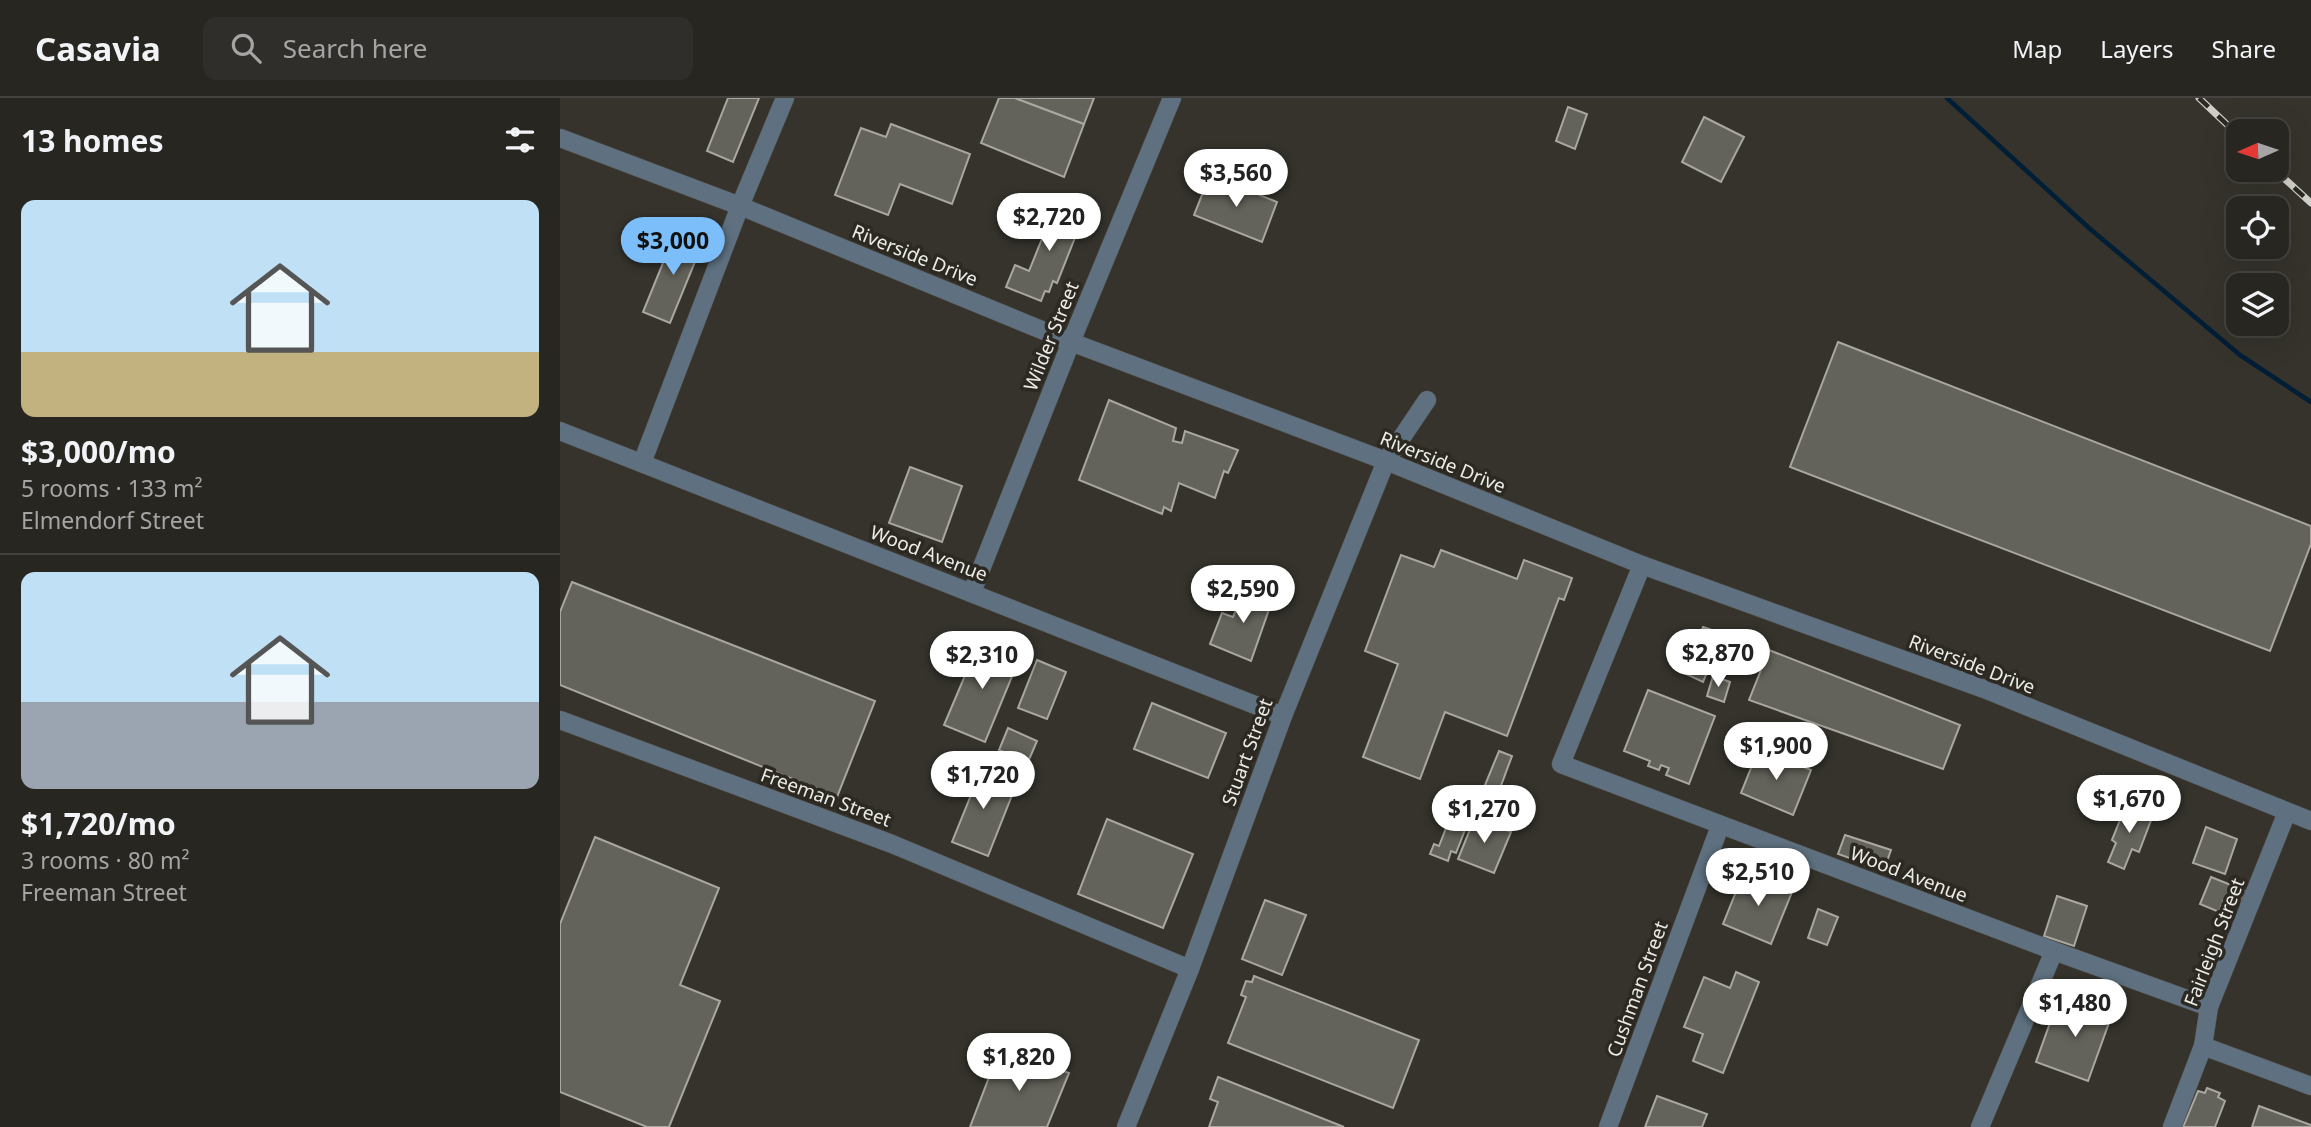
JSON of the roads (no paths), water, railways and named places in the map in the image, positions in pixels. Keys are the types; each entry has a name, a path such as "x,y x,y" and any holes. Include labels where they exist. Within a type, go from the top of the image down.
{"street":[{"path":"642,463 740,206 785,98"},
{"name":"Wilder Street","path":"972,592 1172,98"},
{"name":"Riverside Drive","path":"560,138 740,206 1071,342 1386,461 1642,565 1983,689 2311,821"},
{"name":"Stuart Street","path":"1126,1127 1190,969 1283,716 1386,461 1427,400"},
{"name":"Wood Avenue","path":"560,431 1283,716"},
{"name":"Wood Avenue","path":"1642,565 1561,764 1720,826 2210,1007"},
{"name":"Freeman Street","path":"560,720 892,844 1190,969"},
{"name":"Fairleigh Street","path":"2172,1127 2203,1046 2210,1007 2287,812"},
{"name":"Cushman Street","path":"1608,1127 1720,826"},
{"path":"1980,1127 2054,951"},
{"path":"2203,1046 2311,1086"}],"waterway":[{"path":"1947,98 2089,228 2240,355 2311,402"}],"railway":[{"path":"2199,98 2226,124"},
{"path":"2288,182 2311,203"}]}
